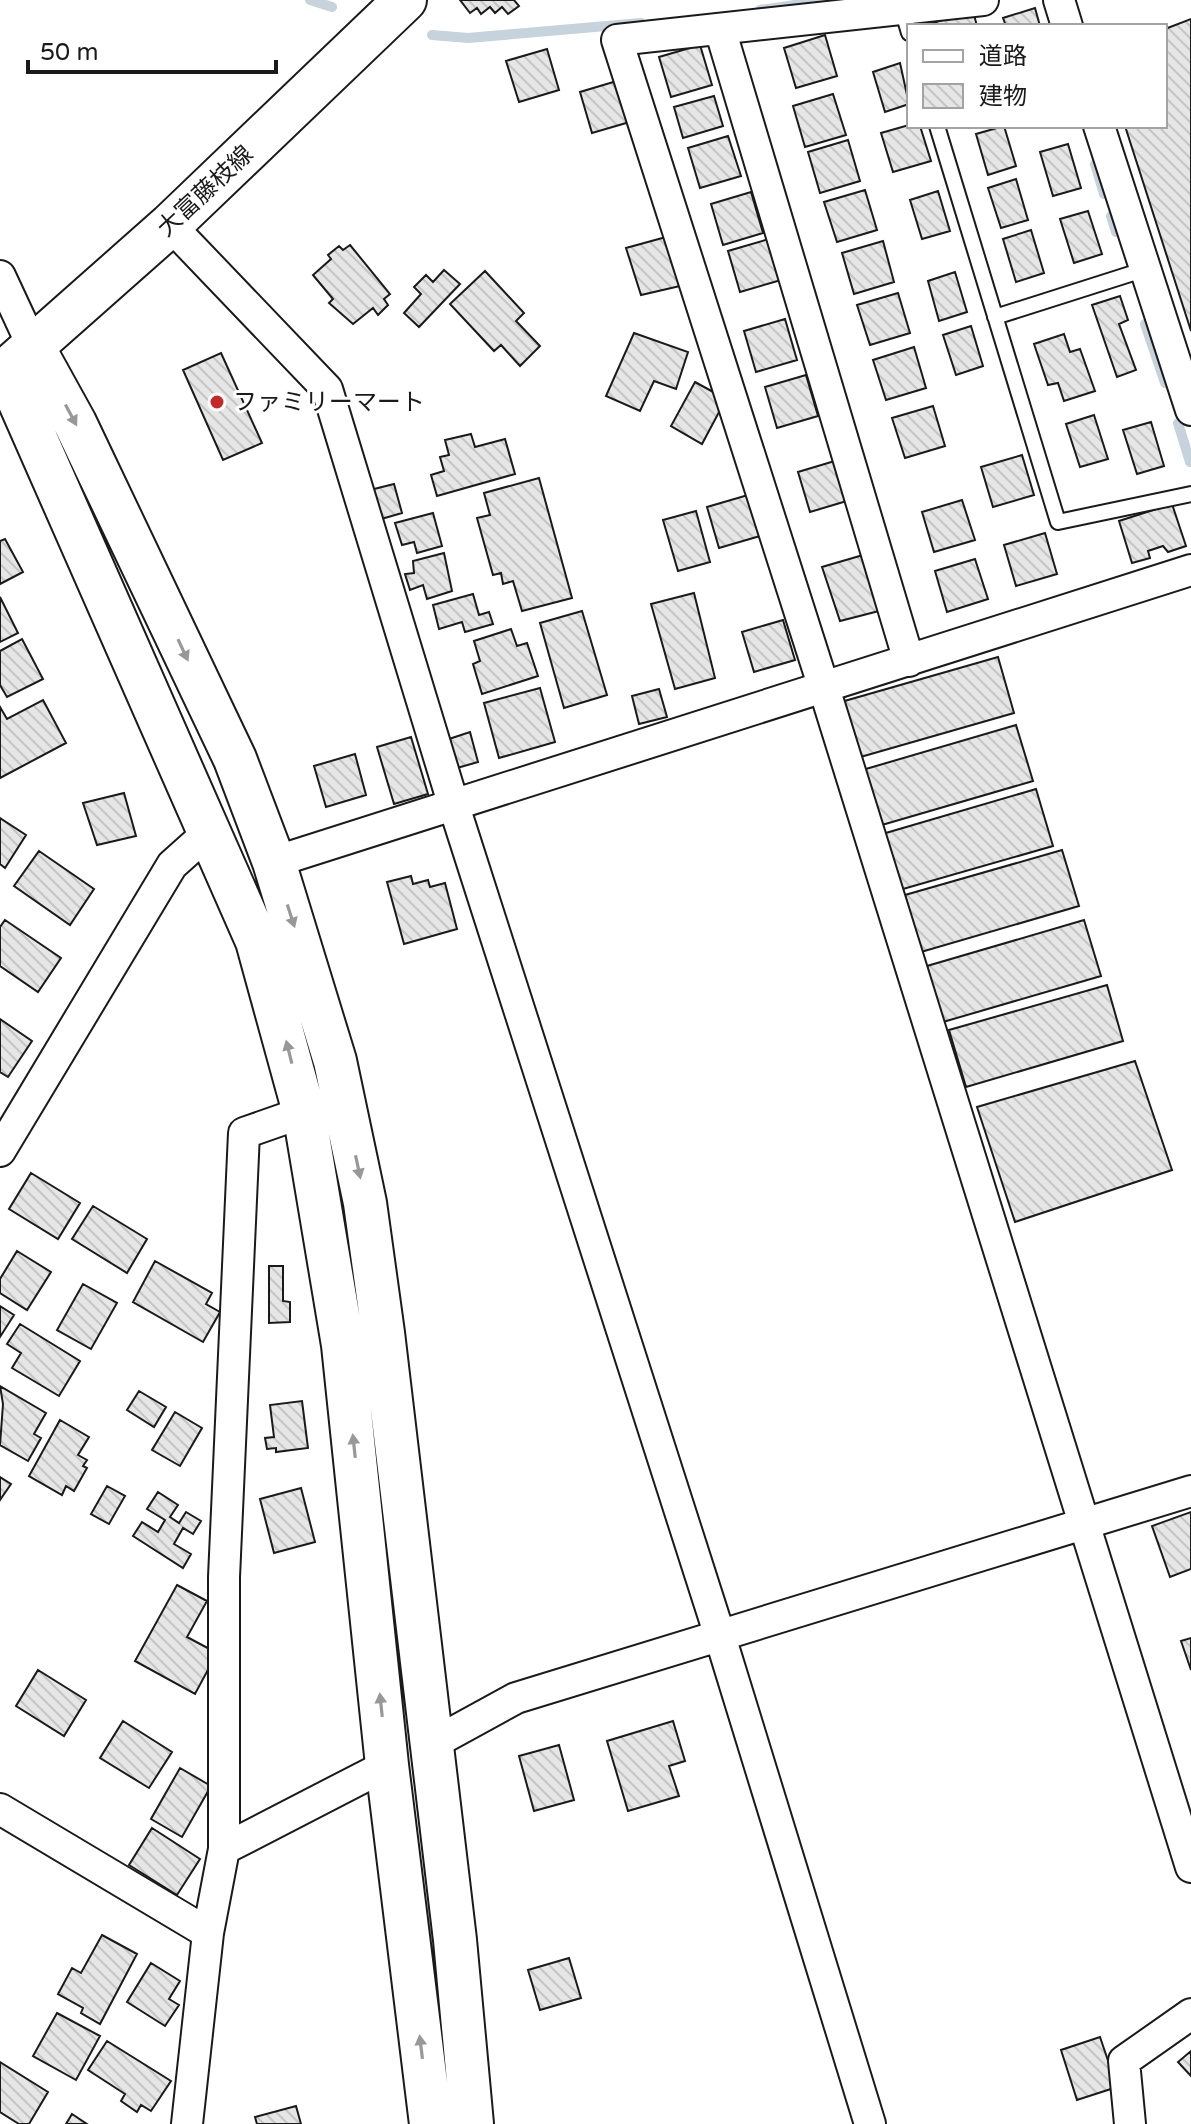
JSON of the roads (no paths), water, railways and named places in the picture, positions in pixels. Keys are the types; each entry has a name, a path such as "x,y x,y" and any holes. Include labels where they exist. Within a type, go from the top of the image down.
{"street":[{"path":"983,0 905,21 720,29 617,40 824,688 1191,1867"},
{"path":"1059,0 1066,24"},
{"name":"大富藤枝線","path":"10,363 170,225 401,2"},
{"path":"720,29 909,661"},
{"path":"1100,128 1191,410"},
{"path":"170,225 327,389 453,803 719,1633 870,2124"},
{"path":"0,276 10,363 257,941 304,1112 343,1345 387,1765 431,2124"},
{"path":"10,363 75,423 235,759 274,862 335,1061 365,1203 432,1744 472,2124"},
{"path":"274,862 1191,570"},
{"path":"0,1151 172,865 210,831"},
{"path":"187,2124 208,1933 224,1849 224,1577 244,1133 304,1112"},
{"path":"432,1744 516,1698 1084,1521 1191,1491"},
{"path":"224,1849 387,1765"},
{"path":"0,1809 208,1933"},
{"path":"1130,2124 1124,2061 1191,2014"}],"lane":[{"path":"938,128 1058,522 1191,494"},
{"path":"995,317 1146,269"}],"waterway":[{"path":"310,0 332,7"},
{"path":"760,10 829,0"},
{"path":"432,35 468,38 641,23"},
{"path":"1095,164 1104,194"},
{"path":"1111,216 1116,232"},
{"path":"1145,324 1165,383"},
{"path":"1178,423 1190,462"}],"place":[{"name":"ファミリーマート","path":"217,402"}]}
